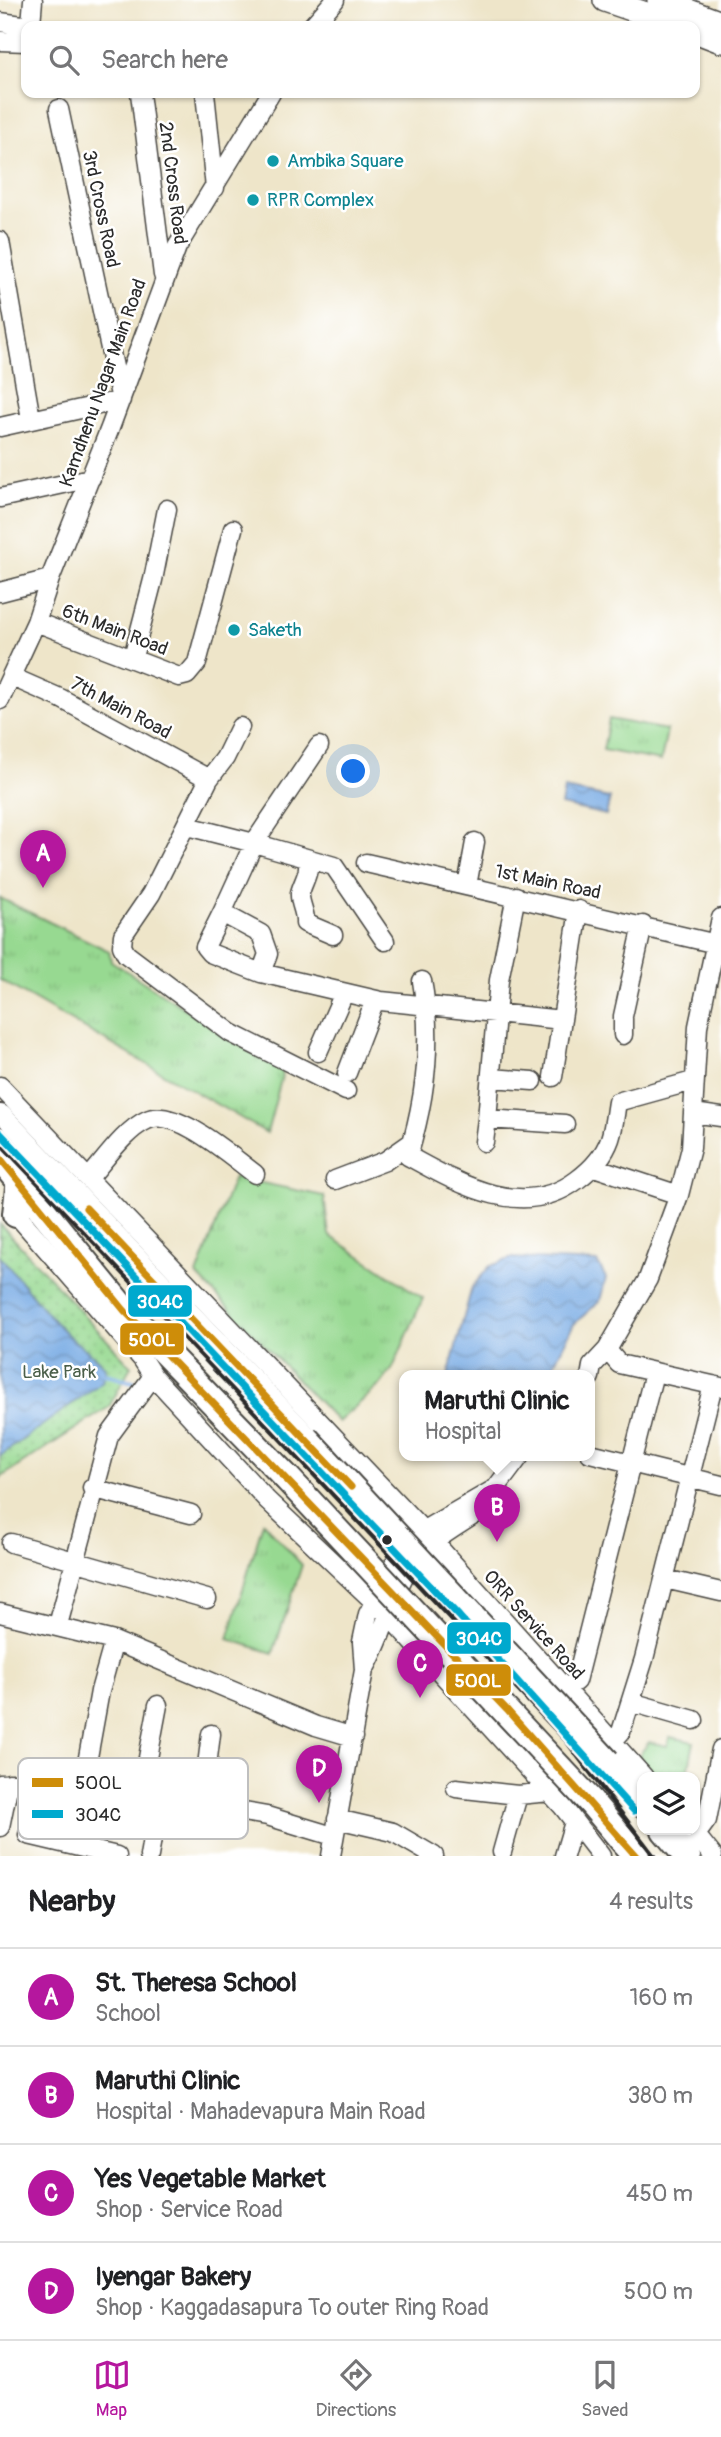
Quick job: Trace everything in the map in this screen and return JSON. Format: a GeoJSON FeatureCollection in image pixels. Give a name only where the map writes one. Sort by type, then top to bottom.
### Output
{"type":"FeatureCollection","features":[{"type":"Feature","properties":{"kind":"highway"},"geometry":{"type":"LineString","coordinates":[[0,1118],[41,1144],[305,1437],[609,1752],[637,1796]]}},
{"type":"Feature","properties":{"kind":"highway"},"geometry":{"type":"LineString","coordinates":[[0,1158],[124,1310],[286,1477],[582,1811],[636,1856]]}},
{"type":"Feature","properties":{"kind":"highway"},"geometry":{"type":"LineString","coordinates":[[16,1214],[20,1180]]}},
{"type":"Feature","properties":{"kind":"main road"},"geometry":{"type":"LineString","coordinates":[[605,0],[645,4],[721,23]]}},
{"type":"Feature","properties":{"kind":"main road"},"geometry":{"type":"LineString","coordinates":[[645,4],[673,21]]}},
{"type":"Feature","properties":{"kind":"main road"},"geometry":{"type":"LineString","coordinates":[[700,33],[721,41]]}},
{"type":"Feature","properties":{"kind":"street"},"geometry":{"type":"LineString","coordinates":[[31,21],[33,0]]}},
{"type":"Feature","properties":{"kind":"street"},"geometry":{"type":"LineString","coordinates":[[316,21],[335,0]]}},
{"type":"Feature","properties":{"kind":"street"},"geometry":{"type":"LineString","coordinates":[[0,22],[21,24]]}},
{"type":"Feature","properties":{"kind":"street"},"geometry":{"type":"LineString","coordinates":[[0,41],[21,42]]}},
{"type":"Feature","properties":{"kind":"street","name":"2nd Cross Road"},"geometry":{"type":"LineString","coordinates":[[141,98],[164,279]]}},
{"type":"Feature","properties":{"kind":"street"},"geometry":{"type":"LineString","coordinates":[[206,98],[215,188]]}},
{"type":"Feature","properties":{"kind":"street","name":"Kamdhenu Nagar Main Road"},"geometry":{"type":"LineString","coordinates":[[0,701],[10,667],[36,622],[177,247],[268,98]]}},
{"type":"Feature","properties":{"kind":"street","name":"3rd Cross Road"},"geometry":{"type":"LineString","coordinates":[[59,109],[121,400]]}},
{"type":"Feature","properties":{"kind":"street"},"geometry":{"type":"LineString","coordinates":[[0,242],[31,419]]}},
{"type":"Feature","properties":{"kind":"street"},"geometry":{"type":"LineString","coordinates":[[0,427],[121,400]]}},
{"type":"Feature","properties":{"kind":"street"},"geometry":{"type":"LineString","coordinates":[[0,498],[91,478]]}},
{"type":"Feature","properties":{"kind":"street"},"geometry":{"type":"LineString","coordinates":[[133,657],[153,580],[167,509]]}},
{"type":"Feature","properties":{"kind":"street","name":"6th Main Road"},"geometry":{"type":"LineString","coordinates":[[36,622],[133,657],[179,677],[187,675],[197,663],[233,530]]}},
{"type":"Feature","properties":{"kind":"street"},"geometry":{"type":"LineString","coordinates":[[0,592],[50,579]]}},
{"type":"Feature","properties":{"kind":"street","name":"7th Main Road"},"geometry":{"type":"LineString","coordinates":[[10,667],[209,779]]}},
{"type":"Feature","properties":{"kind":"street"},"geometry":{"type":"LineString","coordinates":[[240,727],[225,758],[209,779],[151,894],[123,935],[122,946],[126,954],[231,1033],[346,1082],[374,1000]]}},
{"type":"Feature","properties":{"kind":"street"},"geometry":{"type":"LineString","coordinates":[[319,746],[254,843],[205,947],[210,953],[261,973],[374,1000],[562,1020]]}},
{"type":"Feature","properties":{"kind":"street"},"geometry":{"type":"LineString","coordinates":[[187,826],[334,866],[386,941]]}},
{"type":"Feature","properties":{"kind":"street"},"geometry":{"type":"LineString","coordinates":[[467,886],[475,842]]}},
{"type":"Feature","properties":{"kind":"street"},"geometry":{"type":"LineString","coordinates":[[307,859],[309,865],[300,895],[305,911],[305,923],[333,935]]}},
{"type":"Feature","properties":{"kind":"street","name":"1st Main Road"},"geometry":{"type":"LineString","coordinates":[[366,863],[579,910],[718,945]]}},
{"type":"Feature","properties":{"kind":"street"},"geometry":{"type":"LineString","coordinates":[[484,1142],[499,980],[516,897]]}},
{"type":"Feature","properties":{"kind":"street"},"geometry":{"type":"LineString","coordinates":[[553,1077],[579,910]]}},
{"type":"Feature","properties":{"kind":"street"},"geometry":{"type":"LineString","coordinates":[[222,913],[261,934],[268,954],[261,973]]}},
{"type":"Feature","properties":{"kind":"street"},"geometry":{"type":"LineString","coordinates":[[589,1370],[607,1350],[653,1268],[679,1195],[691,1148],[698,1026],[714,979],[721,918]]}},
{"type":"Feature","properties":{"kind":"street"},"geometry":{"type":"LineString","coordinates":[[623,1035],[623,1016],[643,925]]}},
{"type":"Feature","properties":{"kind":"street"},"geometry":{"type":"LineString","coordinates":[[422,981],[426,1006],[422,1102],[408,1156],[459,1183],[501,1197],[531,1199],[560,1192],[594,1167],[610,1139],[617,1102],[693,1081]]}},
{"type":"Feature","properties":{"kind":"street"},"geometry":{"type":"LineString","coordinates":[[318,1052],[344,993]]}},
{"type":"Feature","properties":{"kind":"street"},"geometry":{"type":"LineString","coordinates":[[491,1078],[533,1081]]}},
{"type":"Feature","properties":{"kind":"street","name":"ORR Service Road"},"geometry":{"type":"LineString","coordinates":[[0,1086],[41,1144],[89,1178],[428,1537],[564,1690],[609,1752],[637,1772]]}},
{"type":"Feature","properties":{"kind":"street"},"geometry":{"type":"LineString","coordinates":[[693,1113],[721,1117]]}},
{"type":"Feature","properties":{"kind":"street"},"geometry":{"type":"LineString","coordinates":[[89,1178],[147,1119],[167,1116],[194,1130],[254,1174]]}},
{"type":"Feature","properties":{"kind":"street"},"geometry":{"type":"LineString","coordinates":[[487,1119],[565,1124]]}},
{"type":"Feature","properties":{"kind":"street"},"geometry":{"type":"LineString","coordinates":[[335,1180],[385,1161],[412,1142]]}},
{"type":"Feature","properties":{"kind":"street"},"geometry":{"type":"LineString","coordinates":[[594,1167],[679,1195]]}},
{"type":"Feature","properties":{"kind":"street"},"geometry":{"type":"LineString","coordinates":[[16,1214],[142,1359],[153,1376],[267,1500],[388,1615],[550,1793],[582,1811],[601,1856]]}},
{"type":"Feature","properties":{"kind":"street"},"geometry":{"type":"LineString","coordinates":[[607,1350],[619,1364],[717,1386],[631,1702],[621,1732],[609,1752]]}},
{"type":"Feature","properties":{"kind":"street"},"geometry":{"type":"LineString","coordinates":[[564,1690],[576,1681],[629,1462],[654,1373]]}},
{"type":"Feature","properties":{"kind":"street"},"geometry":{"type":"LineString","coordinates":[[58,1625],[92,1488],[108,1436],[153,1376]]}},
{"type":"Feature","properties":{"kind":"street"},"geometry":{"type":"LineString","coordinates":[[595,1454],[721,1485]]}},
{"type":"Feature","properties":{"kind":"street"},"geometry":{"type":"LineString","coordinates":[[330,1856],[365,1670],[362,1642],[368,1614],[374,1601],[397,1558],[491,1492],[516,1461]]}},
{"type":"Feature","properties":{"kind":"street"},"geometry":{"type":"LineString","coordinates":[[365,1670],[408,1569],[428,1537],[500,1497],[530,1461]]}},
{"type":"Feature","properties":{"kind":"street"},"geometry":{"type":"LineString","coordinates":[[92,1488],[191,1514]]}},
{"type":"Feature","properties":{"kind":"street"},"geometry":{"type":"LineString","coordinates":[[11,1543],[207,1599]]}},
{"type":"Feature","properties":{"kind":"street"},"geometry":{"type":"LineString","coordinates":[[665,1579],[721,1592]]}},
{"type":"Feature","properties":{"kind":"street"},"geometry":{"type":"LineString","coordinates":[[0,1613],[58,1625],[114,1641],[316,1726],[353,1737]]}},
{"type":"Feature","properties":{"kind":"street"},"geometry":{"type":"LineString","coordinates":[[94,1758],[100,1691],[114,1641]]}},
{"type":"Feature","properties":{"kind":"street"},"geometry":{"type":"LineString","coordinates":[[631,1702],[694,1720]]}},
{"type":"Feature","properties":{"kind":"street"},"geometry":{"type":"LineString","coordinates":[[153,1758],[158,1705]]}},
{"type":"Feature","properties":{"kind":"street"},"geometry":{"type":"LineString","coordinates":[[208,1758],[211,1734]]}},
{"type":"Feature","properties":{"kind":"street"},"geometry":{"type":"LineString","coordinates":[[713,1856],[692,1840],[707,1820],[721,1749]]}},
{"type":"Feature","properties":{"kind":"street"},"geometry":{"type":"LineString","coordinates":[[0,1828],[5,1784]]}},
{"type":"Feature","properties":{"kind":"street"},"geometry":{"type":"LineString","coordinates":[[456,1787],[518,1795],[550,1793]]}},
{"type":"Feature","properties":{"kind":"street"},"geometry":{"type":"LineString","coordinates":[[502,1852],[518,1795]]}},
{"type":"Feature","properties":{"kind":"street"},"geometry":{"type":"LineString","coordinates":[[564,1856],[582,1811]]}},
{"type":"Feature","properties":{"kind":"street"},"geometry":{"type":"LineString","coordinates":[[248,1813],[335,1828],[393,1832],[434,1856]]}},
{"type":"Feature","properties":{"kind":"street"},"geometry":{"type":"LineString","coordinates":[[45,1839],[117,1856]]}},
{"type":"Feature","properties":{"kind":"street"},"geometry":{"type":"LineString","coordinates":[[89,1839],[89,1849]]}},
{"type":"Feature","properties":{"kind":"green space"},"geometry":{"type":"Polygon","coordinates":[[[609,719],[667,730],[661,761],[603,750],[609,719]]]}},
{"type":"Feature","properties":{"kind":"green space"},"geometry":{"type":"Polygon","coordinates":[[[0,898],[109,951],[111,961],[283,1072],[267,1133],[0,980],[0,898]]]}},
{"type":"Feature","properties":{"kind":"green space"},"geometry":{"type":"Polygon","coordinates":[[[234,1177],[324,1196],[329,1235],[423,1298],[393,1368],[381,1384],[338,1422],[197,1275],[234,1177]]]}},
{"type":"Feature","properties":{"kind":"green space","name":"Lake Park"},"geometry":{"type":"Polygon","coordinates":[[[0,1224],[131,1366],[109,1407],[0,1478],[0,1224]]]}},
{"type":"Feature","properties":{"kind":"green space"},"geometry":{"type":"Polygon","coordinates":[[[263,1522],[302,1565],[273,1653],[228,1639],[263,1522]]]}},
{"type":"Feature","properties":{"kind":"green space"},"geometry":{"type":"Polygon","coordinates":[[[670,1737],[694,1742],[688,1772],[649,1772],[637,1758],[649,1742],[667,1746],[670,1737]]]}},
{"type":"Feature","properties":{"kind":"water"},"geometry":{"type":"Polygon","coordinates":[[[564,789],[610,798],[606,815],[561,805],[564,789]]]}},
{"type":"Feature","properties":{"kind":"water"},"geometry":{"type":"Polygon","coordinates":[[[0,1256],[51,1318],[74,1341],[100,1361],[106,1370],[102,1382],[0,1456],[0,1256]]]}},
{"type":"Feature","properties":{"kind":"water"},"geometry":{"type":"Polygon","coordinates":[[[512,1258],[597,1262],[606,1278],[600,1301],[574,1324],[551,1370],[450,1370],[472,1287],[490,1266],[512,1258]]]}},
{"type":"Feature","properties":{"kind":"waterway"},"geometry":{"type":"LineString","coordinates":[[101,1373],[134,1382]]}},
{"type":"Feature","properties":{"kind":"railway"},"geometry":{"type":"LineString","coordinates":[[0,1128],[19,1148]]}},
{"type":"Feature","properties":{"kind":"railway"},"geometry":{"type":"LineString","coordinates":[[0,1143],[566,1741],[654,1856]]}},
{"type":"Feature","properties":{"kind":"railway"},"geometry":{"type":"LineString","coordinates":[[427,1580],[555,1715]]}},
{"type":"Feature","properties":{"kind":"transit line","name":"304C"},"geometry":{"type":"LineString","coordinates":[[0,1133],[459,1616],[634,1811]]}},
{"type":"Feature","properties":{"kind":"transit line","name":"500L"},"geometry":{"type":"LineString","coordinates":[[0,1158],[124,1310],[507,1710],[636,1856]]}},
{"type":"Feature","properties":{"kind":"transit line","name":"500L"},"geometry":{"type":"LineString","coordinates":[[86,1208],[351,1487]]}},
{"type":"Feature","properties":{"kind":"place","name":"Ambika Square"},"geometry":{"type":"Point","coordinates":[273,161]}},
{"type":"Feature","properties":{"kind":"place","name":"RPR Complex"},"geometry":{"type":"Point","coordinates":[253,200]}},
{"type":"Feature","properties":{"kind":"place","name":"Saketh"},"geometry":{"type":"Point","coordinates":[234,630]}},
{"type":"Feature","properties":{"kind":"place","name":"St. Theresa School"},"geometry":{"type":"Point","coordinates":[43,888]}},
{"type":"Feature","properties":{"kind":"place","name":"Maruthi Clinic"},"geometry":{"type":"Point","coordinates":[497,1542]}},
{"type":"Feature","properties":{"kind":"place","name":"Yes Vegetable Market"},"geometry":{"type":"Point","coordinates":[420,1698]}},
{"type":"Feature","properties":{"kind":"place","name":"Iyengar Bakery"},"geometry":{"type":"Point","coordinates":[319,1803]}}]}
